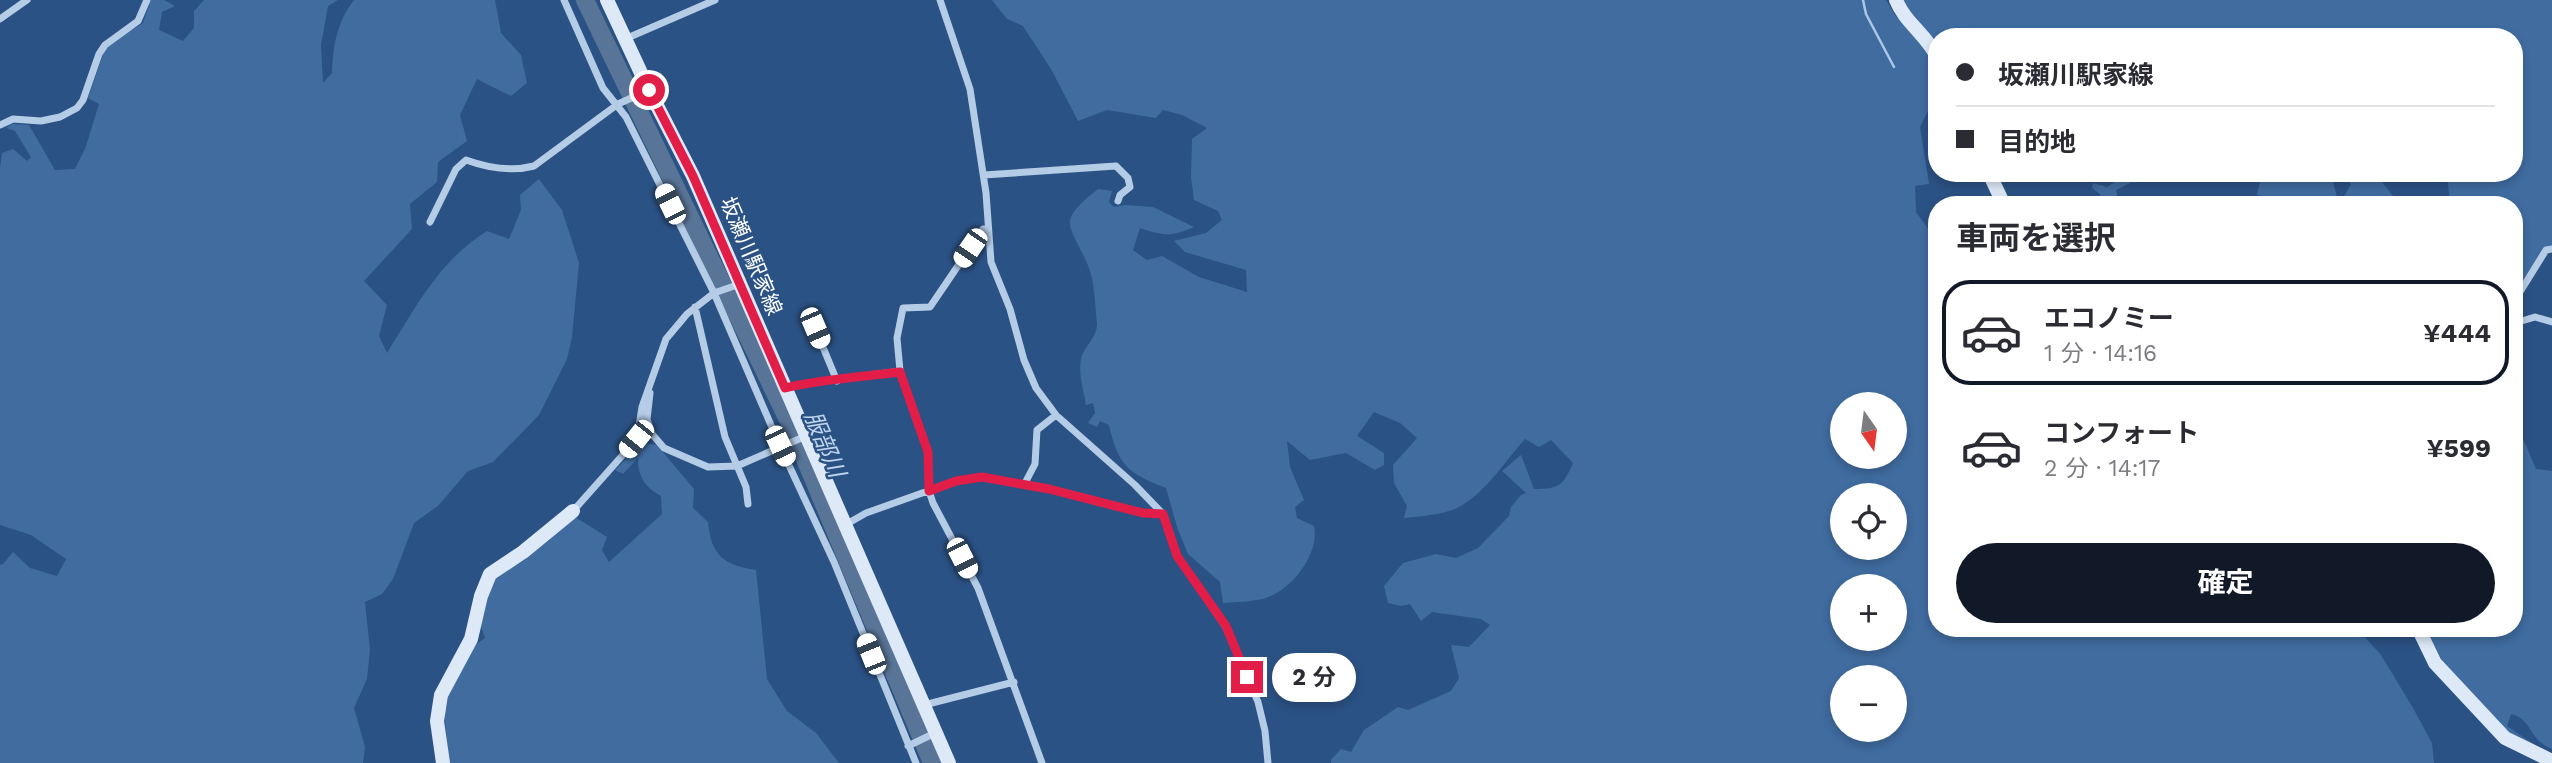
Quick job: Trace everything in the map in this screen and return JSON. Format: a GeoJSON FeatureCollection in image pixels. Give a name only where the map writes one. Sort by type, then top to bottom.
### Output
{"type":"FeatureCollection","features":[{"type":"Feature","properties":{"kind":"main road","name":"坂瀬川駅家線"},"geometry":{"type":"LineString","coordinates":[[607,0],[646,92],[693,176],[737,285],[785,388],[804,437],[923,705],[932,735],[949,763]]}},
{"type":"Feature","properties":{"kind":"main road"},"geometry":{"type":"LineString","coordinates":[[1896,0],[1901,14],[1928,40]]}},
{"type":"Feature","properties":{"kind":"main road"},"geometry":{"type":"LineString","coordinates":[[443,763],[437,721],[441,695],[471,639],[481,596],[490,574],[523,552],[573,511]]}},
{"type":"Feature","properties":{"kind":"main road"},"geometry":{"type":"LineString","coordinates":[[2422,637],[2435,663],[2505,738],[2552,761]]}},
{"type":"Feature","properties":{"kind":"street"},"geometry":{"type":"LineString","coordinates":[[0,19],[27,0]]}},
{"type":"Feature","properties":{"kind":"street"},"geometry":{"type":"LineString","coordinates":[[0,125],[13,119],[41,121],[60,117],[77,108],[83,100],[99,54],[106,45],[138,21],[147,0]]}},
{"type":"Feature","properties":{"kind":"street"},"geometry":{"type":"LineString","coordinates":[[564,0],[603,88],[622,103],[716,293],[834,562],[916,763]]}},
{"type":"Feature","properties":{"kind":"street"},"geometry":{"type":"LineString","coordinates":[[625,39],[715,0]]}},
{"type":"Feature","properties":{"kind":"street"},"geometry":{"type":"LineString","coordinates":[[940,0],[970,89],[984,175],[992,262],[1036,388],[1056,415],[1135,485],[1163,514],[1177,556],[1226,626],[1258,702],[1265,731],[1268,763]]}},
{"type":"Feature","properties":{"kind":"street"},"geometry":{"type":"LineString","coordinates":[[429,222],[456,169],[466,160],[517,170],[534,166],[622,103],[646,92]]}},
{"type":"Feature","properties":{"kind":"street"},"geometry":{"type":"LineString","coordinates":[[984,175],[1116,166],[1128,178],[1130,187],[1119,195],[1118,201]]}},
{"type":"Feature","properties":{"kind":"street"},"geometry":{"type":"LineString","coordinates":[[988,229],[984,229],[930,307],[903,308],[897,338],[900,372],[928,452],[929,491],[978,588],[1042,763]]}},
{"type":"Feature","properties":{"kind":"street"},"geometry":{"type":"LineString","coordinates":[[2523,287],[2546,250],[2552,249]]}},
{"type":"Feature","properties":{"kind":"street"},"geometry":{"type":"LineString","coordinates":[[573,511],[636,439],[642,407],[666,339],[695,307],[716,293],[737,285]]}},
{"type":"Feature","properties":{"kind":"street"},"geometry":{"type":"LineString","coordinates":[[695,307],[725,437],[746,487],[748,504]]}},
{"type":"Feature","properties":{"kind":"street"},"geometry":{"type":"LineString","coordinates":[[2523,321],[2535,317],[2552,322]]}},
{"type":"Feature","properties":{"kind":"street"},"geometry":{"type":"LineString","coordinates":[[815,328],[837,381]]}},
{"type":"Feature","properties":{"kind":"street"},"geometry":{"type":"LineString","coordinates":[[785,388],[900,372]]}},
{"type":"Feature","properties":{"kind":"street"},"geometry":{"type":"LineString","coordinates":[[650,385],[647,419],[652,434],[664,448],[708,467],[737,466],[804,437]]}},
{"type":"Feature","properties":{"kind":"street"},"geometry":{"type":"LineString","coordinates":[[1024,485],[1035,464],[1037,430],[1056,415]]}},
{"type":"Feature","properties":{"kind":"street"},"geometry":{"type":"LineString","coordinates":[[845,525],[866,513],[956,481],[982,477],[1143,513],[1163,514]]}},
{"type":"Feature","properties":{"kind":"street"},"geometry":{"type":"LineString","coordinates":[[923,705],[1014,682]]}},
{"type":"Feature","properties":{"kind":"street"},"geometry":{"type":"LineString","coordinates":[[908,746],[932,735]]}},
{"type":"Feature","properties":{"kind":"shaded area"},"geometry":{"type":"Polygon","coordinates":[[[151,0],[164,0],[175,6],[162,12],[159,30],[183,41],[194,28],[194,11],[204,0],[338,0],[328,6],[321,45],[323,83],[332,73],[337,34],[354,0],[495,0],[501,33],[521,55],[527,83],[511,96],[477,79],[460,115],[467,141],[438,162],[437,182],[410,204],[412,229],[364,281],[387,305],[379,336],[387,353],[442,270],[470,243],[487,231],[509,239],[521,210],[520,195],[539,179],[562,210],[579,263],[572,337],[567,359],[539,415],[493,462],[468,471],[438,506],[414,523],[393,579],[382,594],[365,602],[370,650],[367,679],[354,708],[365,747],[363,763],[0,763],[0,565],[13,552],[30,568],[57,576],[66,559],[31,535],[0,525],[0,168],[2,153],[13,149],[27,161],[31,157],[15,131],[6,128],[12,124],[29,125],[55,170],[75,169],[85,149],[99,104],[88,98],[106,46],[143,23],[151,0]]]}},
{"type":"Feature","properties":{"kind":"shaded area"},"geometry":{"type":"Polygon","coordinates":[[[992,0],[1886,0],[1895,15],[1923,43],[1928,53],[1928,111],[1920,127],[1929,184],[1915,186],[1916,212],[1928,229],[1928,637],[2365,637],[2381,655],[2413,708],[2432,743],[2434,763],[1331,763],[1341,749],[1351,752],[1364,730],[1398,707],[1408,710],[1451,691],[1459,678],[1451,645],[1469,647],[1490,625],[1481,619],[1432,612],[1421,621],[1410,604],[1401,606],[1388,603],[1384,586],[1403,563],[1436,554],[1456,558],[1478,548],[1509,516],[1511,507],[1521,495],[1526,493],[1502,471],[1521,455],[1534,489],[1559,485],[1573,463],[1551,440],[1539,447],[1525,439],[1489,482],[1458,508],[1427,516],[1404,518],[1407,506],[1394,483],[1393,465],[1417,438],[1400,423],[1374,412],[1357,436],[1384,453],[1384,465],[1375,470],[1346,453],[1310,460],[1287,441],[1290,467],[1304,500],[1295,507],[1297,518],[1314,526],[1313,548],[1294,579],[1276,593],[1256,600],[1223,603],[1220,582],[1188,554],[1166,488],[1142,478],[1127,466],[1116,450],[1109,425],[1100,421],[1097,427],[1088,423],[1095,413],[1093,403],[1086,405],[1080,365],[1097,324],[1089,268],[1070,226],[1075,210],[1098,189],[1112,191],[1109,202],[1114,207],[1153,207],[1194,227],[1167,234],[1140,228],[1133,250],[1147,260],[1162,256],[1199,277],[1247,292],[1246,270],[1185,252],[1174,241],[1206,233],[1222,220],[1218,211],[1194,200],[1191,177],[1192,139],[1207,128],[1182,115],[1163,110],[1156,118],[1107,110],[1078,121],[1051,69],[1023,26],[1007,19],[992,0]]]}},
{"type":"Feature","properties":{"kind":"shaded area"},"geometry":{"type":"Polygon","coordinates":[[[1900,0],[2552,0],[2552,247],[2543,248],[2523,280],[2523,196],[2449,196],[2448,182],[2523,182],[2523,28],[1928,28],[1928,38],[1900,0]]]}},
{"type":"Feature","properties":{"kind":"shaded area"},"geometry":{"type":"Polygon","coordinates":[[[2115,182],[2131,182],[2116,190],[2117,196],[2099,196],[2101,195],[2092,188],[2093,183],[2107,187],[2115,182]]]}},
{"type":"Feature","properties":{"kind":"shaded area"},"geometry":{"type":"Polygon","coordinates":[[[2260,182],[2333,182],[2337,196],[2259,196],[2257,195],[2260,182]]]}},
{"type":"Feature","properties":{"kind":"shaded area"},"geometry":{"type":"Polygon","coordinates":[[[2350,182],[2382,182],[2393,196],[2344,196],[2350,182]]]}},
{"type":"Feature","properties":{"kind":"shaded area"},"geometry":{"type":"Polygon","coordinates":[[[2523,439],[2536,469],[2552,471],[2552,749],[2539,740],[2523,720],[2511,714],[2507,726],[2545,752],[2509,738],[2443,662],[2430,637],[2523,637],[2523,439]]]}},
{"type":"Feature","properties":{"kind":"shaded area"},"geometry":{"type":"Polygon","coordinates":[[[642,443],[657,445],[694,489],[693,508],[708,522],[712,543],[721,556],[735,565],[756,570],[767,679],[787,711],[816,733],[839,763],[449,763],[444,709],[450,685],[469,649],[485,638],[481,626],[492,580],[575,517],[607,537],[602,550],[609,562],[662,514],[661,496],[644,481],[639,471],[638,458],[623,474],[615,470],[642,443]]]}},
{"type":"Feature","properties":{"kind":"waterway","name":"服部川"},"geometry":{"type":"LineString","coordinates":[[585,0],[792,428],[932,763]]}},
{"type":"Feature","properties":{"kind":"waterway"},"geometry":{"type":"LineString","coordinates":[[1863,0],[1866,14],[1894,67]]}},
{"type":"Feature","properties":{"kind":"route"},"geometry":{"type":"LineString","coordinates":[[649,90],[693,176],[785,388],[900,372],[928,452],[929,491],[956,481],[982,477],[1049,489],[1143,513],[1163,514],[1177,556],[1226,626],[1247,677]]}}]}
